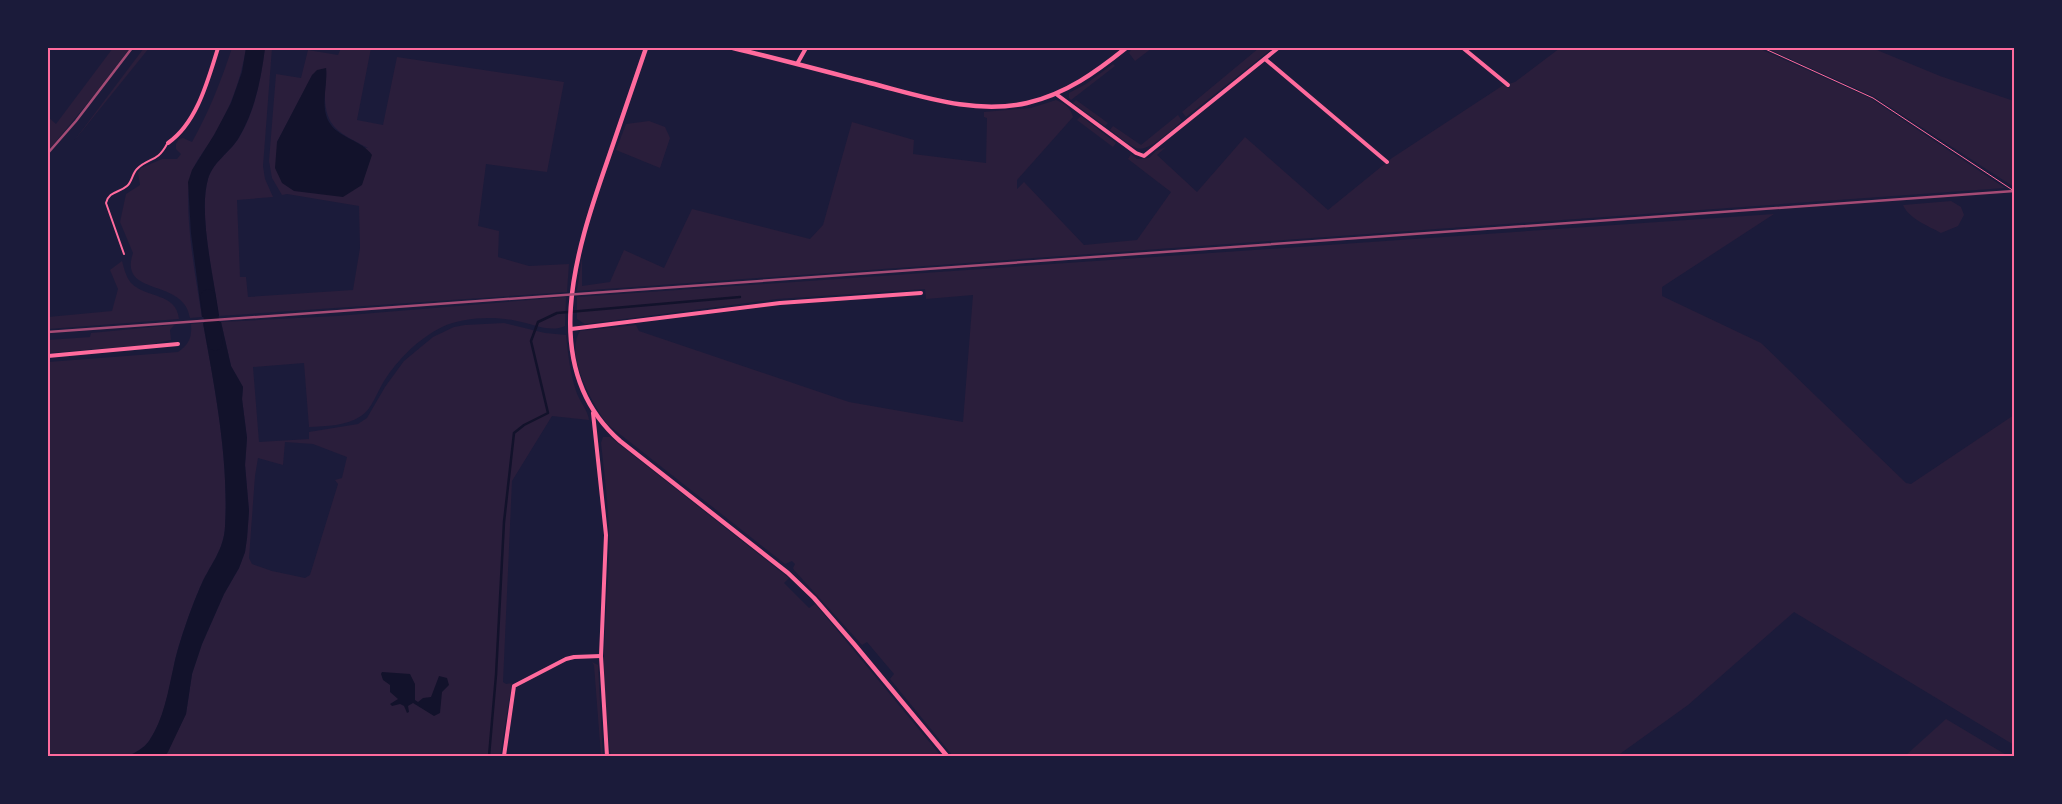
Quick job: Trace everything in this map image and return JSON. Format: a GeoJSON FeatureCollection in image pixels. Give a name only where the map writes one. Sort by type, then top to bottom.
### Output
{"type":"FeatureCollection","features":[{"type":"Feature","properties":{"kind":"street"},"geometry":{"type":"LineString","coordinates":[[168,143],[175,138],[191,118],[218,48]]}},
{"type":"Feature","properties":{"kind":"street"},"geometry":{"type":"LineString","coordinates":[[646,48],[582,238],[573,289],[571,329],[577,376],[584,397],[593,413],[620,441],[773,561],[807,591],[854,644],[947,756]]}},
{"type":"Feature","properties":{"kind":"street"},"geometry":{"type":"LineString","coordinates":[[733,48],[955,104],[1006,106],[1038,100],[1056,94],[1088,77],[1126,48]]}},
{"type":"Feature","properties":{"kind":"street"},"geometry":{"type":"LineString","coordinates":[[797,64],[806,48]]}},
{"type":"Feature","properties":{"kind":"street"},"geometry":{"type":"LineString","coordinates":[[1056,94],[1136,154],[1144,156],[1278,48]]}},
{"type":"Feature","properties":{"kind":"street"},"geometry":{"type":"LineString","coordinates":[[1464,48],[1508,84]]}},
{"type":"Feature","properties":{"kind":"street"},"geometry":{"type":"LineString","coordinates":[[1265,59],[1386,162]]}},
{"type":"Feature","properties":{"kind":"street"},"geometry":{"type":"LineString","coordinates":[[571,329],[780,303],[921,293]]}},
{"type":"Feature","properties":{"kind":"street"},"geometry":{"type":"LineString","coordinates":[[48,356],[178,344]]}},
{"type":"Feature","properties":{"kind":"street"},"geometry":{"type":"LineString","coordinates":[[593,413],[606,535],[601,656],[607,756]]}},
{"type":"Feature","properties":{"kind":"street"},"geometry":{"type":"LineString","coordinates":[[504,756],[514,686],[566,659],[601,656]]}},
{"type":"Feature","properties":{"kind":"lane"},"geometry":{"type":"LineString","coordinates":[[124,254],[106,203],[107,199],[110,195],[130,184],[136,170],[162,154],[168,143]]}},
{"type":"Feature","properties":{"kind":"path"},"geometry":{"type":"LineString","coordinates":[[1763,48],[1873,98],[2014,191]]}},
{"type":"Feature","properties":{"kind":"shaded area"},"geometry":{"type":"Polygon","coordinates":[[[113,48],[130,48],[48,151],[48,117],[56,124],[113,48]]]}},
{"type":"Feature","properties":{"kind":"shaded area"},"geometry":{"type":"Polygon","coordinates":[[[144,48],[149,48],[74,141],[144,48]]]}},
{"type":"Feature","properties":{"kind":"shaded area"},"geometry":{"type":"Polygon","coordinates":[[[232,48],[246,48],[238,83],[230,105],[211,141],[197,161],[189,182],[188,200],[191,242],[202,317],[190,318],[185,305],[176,297],[143,283],[135,276],[131,267],[133,253],[120,222],[126,194],[140,185],[138,173],[141,168],[162,159],[177,159],[181,154],[176,149],[179,139],[183,138],[192,142],[214,96],[232,48]]]}},
{"type":"Feature","properties":{"kind":"shaded area"},"geometry":{"type":"Polygon","coordinates":[[[246,48],[265,48],[256,95],[249,117],[238,139],[217,163],[208,179],[205,193],[206,228],[219,316],[202,317],[191,233],[188,182],[192,170],[231,103],[242,72],[246,48]]]}},
{"type":"Feature","properties":{"kind":"shaded area"},"geometry":{"type":"Polygon","coordinates":[[[265,48],[272,48],[263,166],[265,179],[273,197],[237,200],[240,277],[246,277],[248,297],[353,290],[360,248],[359,206],[287,194],[282,195],[272,178],[269,161],[276,74],[301,78],[308,50],[338,55],[341,48],[371,48],[357,120],[383,125],[397,57],[564,82],[547,172],[486,164],[478,226],[499,231],[498,257],[529,266],[569,264],[567,292],[219,316],[206,228],[205,193],[210,173],[238,139],[249,118],[259,83],[265,48]],[[326,68],[312,76],[277,142],[368,148],[344,135],[329,119],[325,101],[326,68]]]}},
{"type":"Feature","properties":{"kind":"shaded area"},"geometry":{"type":"Polygon","coordinates":[[[1132,48],[1152,48],[1135,61],[1129,53],[1132,48]]]}},
{"type":"Feature","properties":{"kind":"shaded area"},"geometry":{"type":"Polygon","coordinates":[[[1259,48],[1273,48],[1186,117],[1182,112],[1259,48]]]}},
{"type":"Feature","properties":{"kind":"shaded area"},"geometry":{"type":"Polygon","coordinates":[[[1560,48],[1758,48],[1870,98],[2005,188],[577,291],[582,257],[582,286],[610,282],[624,250],[664,268],[692,209],[810,239],[823,225],[852,122],[914,140],[913,154],[986,163],[987,118],[984,117],[984,112],[1031,108],[1056,100],[1062,103],[1069,108],[1073,117],[1017,180],[1017,189],[1024,182],[1084,245],[1137,240],[1171,192],[1128,159],[1131,154],[1137,159],[1149,158],[1156,151],[1166,147],[1157,155],[1197,192],[1245,137],[1328,210],[1392,158],[1502,86],[1515,82],[1560,48]]]}},
{"type":"Feature","properties":{"kind":"shaded area"},"geometry":{"type":"Polygon","coordinates":[[[1766,48],[1872,48],[1940,76],[2014,101],[2014,187],[1873,96],[1766,48]]]}},
{"type":"Feature","properties":{"kind":"shaded area"},"geometry":{"type":"Polygon","coordinates":[[[1113,64],[1115,66],[1071,100],[1069,98],[1069,93],[1086,84],[1113,64]]]}},
{"type":"Feature","properties":{"kind":"shaded area"},"geometry":{"type":"Polygon","coordinates":[[[326,68],[325,109],[329,122],[338,132],[368,150],[372,155],[362,185],[343,197],[294,191],[282,183],[275,168],[277,142],[312,75],[317,70],[326,68]]]}},
{"type":"Feature","properties":{"kind":"shaded area"},"geometry":{"type":"Polygon","coordinates":[[[1076,100],[1108,123],[1105,126],[1073,103],[1076,100]]]}},
{"type":"Feature","properties":{"kind":"shaded area"},"geometry":{"type":"Polygon","coordinates":[[[1178,115],[1182,121],[1154,144],[1141,149],[1129,144],[1110,130],[1113,126],[1141,145],[1178,115]]]}},
{"type":"Feature","properties":{"kind":"shaded area"},"geometry":{"type":"Polygon","coordinates":[[[1081,116],[1116,143],[1113,147],[1077,120],[1081,116]]]}},
{"type":"Feature","properties":{"kind":"shaded area"},"geometry":{"type":"Polygon","coordinates":[[[649,121],[665,127],[670,138],[660,168],[616,150],[626,124],[649,121]]]}},
{"type":"Feature","properties":{"kind":"shaded area"},"geometry":{"type":"Polygon","coordinates":[[[1951,201],[1961,207],[1964,215],[1958,226],[1941,233],[1914,218],[1903,205],[1951,201]]]}},
{"type":"Feature","properties":{"kind":"shaded area"},"geometry":{"type":"Polygon","coordinates":[[[1774,214],[1662,287],[1662,296],[1761,343],[1906,483],[1911,484],[2014,415],[2014,745],[1794,612],[1688,705],[1617,756],[953,756],[890,679],[894,674],[867,642],[862,645],[794,570],[795,564],[792,561],[785,564],[607,424],[582,379],[576,353],[576,341],[580,331],[636,325],[639,331],[849,402],[963,422],[973,295],[926,299],[925,289],[777,299],[585,324],[577,319],[577,297],[1774,214]]]}},
{"type":"Feature","properties":{"kind":"shaded area"},"geometry":{"type":"Polygon","coordinates":[[[122,261],[126,275],[131,283],[145,292],[167,300],[177,310],[179,319],[48,329],[48,317],[112,311],[118,289],[110,270],[122,261]]]}},
{"type":"Feature","properties":{"kind":"shaded area"},"geometry":{"type":"Polygon","coordinates":[[[566,297],[565,326],[559,328],[541,327],[508,319],[479,318],[459,321],[433,332],[409,350],[396,365],[365,413],[343,424],[309,427],[304,363],[253,367],[259,442],[309,439],[309,432],[358,424],[367,418],[385,387],[404,361],[433,337],[454,327],[504,323],[545,333],[566,335],[574,384],[589,420],[552,416],[512,481],[503,682],[506,684],[512,683],[500,756],[165,756],[186,714],[192,674],[202,644],[224,594],[239,568],[245,552],[247,538],[249,511],[245,465],[247,438],[242,399],[243,387],[231,366],[221,322],[337,316],[566,297]],[[285,442],[283,465],[258,458],[249,558],[252,564],[272,571],[305,578],[310,575],[338,484],[335,480],[342,478],[347,457],[313,444],[285,442]]]}},
{"type":"Feature","properties":{"kind":"shaded area"},"geometry":{"type":"Polygon","coordinates":[[[221,322],[231,366],[243,387],[242,399],[247,438],[245,465],[249,511],[245,552],[202,644],[192,674],[186,714],[168,752],[165,756],[128,756],[147,744],[158,724],[186,624],[202,583],[220,549],[224,535],[226,502],[223,450],[203,323],[221,322]]]}},
{"type":"Feature","properties":{"kind":"shaded area"},"geometry":{"type":"Polygon","coordinates":[[[203,323],[223,450],[226,502],[225,527],[220,549],[202,583],[186,624],[159,724],[147,744],[128,756],[48,756],[48,362],[178,352],[189,340],[191,324],[203,323]]]}},
{"type":"Feature","properties":{"kind":"shaded area"},"geometry":{"type":"Polygon","coordinates":[[[174,325],[170,330],[171,340],[147,345],[48,353],[48,340],[90,337],[91,333],[174,325]]]}},
{"type":"Feature","properties":{"kind":"shaded area"},"geometry":{"type":"Polygon","coordinates":[[[603,437],[610,437],[789,578],[784,583],[809,608],[815,604],[941,756],[611,756],[607,731],[604,680],[609,540],[601,443],[603,437]]]}},
{"type":"Feature","properties":{"kind":"shaded area"},"geometry":{"type":"Polygon","coordinates":[[[592,662],[598,665],[603,756],[601,756],[594,665],[592,662]]]}},
{"type":"Feature","properties":{"kind":"shaded area"},"geometry":{"type":"Polygon","coordinates":[[[382,672],[410,674],[415,684],[415,700],[418,702],[423,698],[431,697],[439,676],[447,678],[449,685],[442,692],[440,713],[434,716],[413,703],[408,706],[409,712],[407,713],[404,706],[400,704],[392,706],[390,704],[398,699],[390,692],[390,685],[383,680],[382,672]]]}},
{"type":"Feature","properties":{"kind":"shaded area"},"geometry":{"type":"Polygon","coordinates":[[[1946,719],[2008,756],[1905,756],[1946,719]]]}},
{"type":"Feature","properties":{"kind":"waterway"},"geometry":{"type":"LineString","coordinates":[[208,297],[215,343]]}},
{"type":"Feature","properties":{"kind":"waterway"},"geometry":{"type":"LineString","coordinates":[[489,756],[496,675],[504,522],[514,433],[524,425],[548,413],[531,341],[538,322],[557,313],[740,297]]}},
{"type":"Feature","properties":{"kind":"railway"},"geometry":{"type":"LineString","coordinates":[[48,153],[76,121],[132,48]]}},
{"type":"Feature","properties":{"kind":"railway"},"geometry":{"type":"LineString","coordinates":[[48,332],[2014,191]]}}]}
